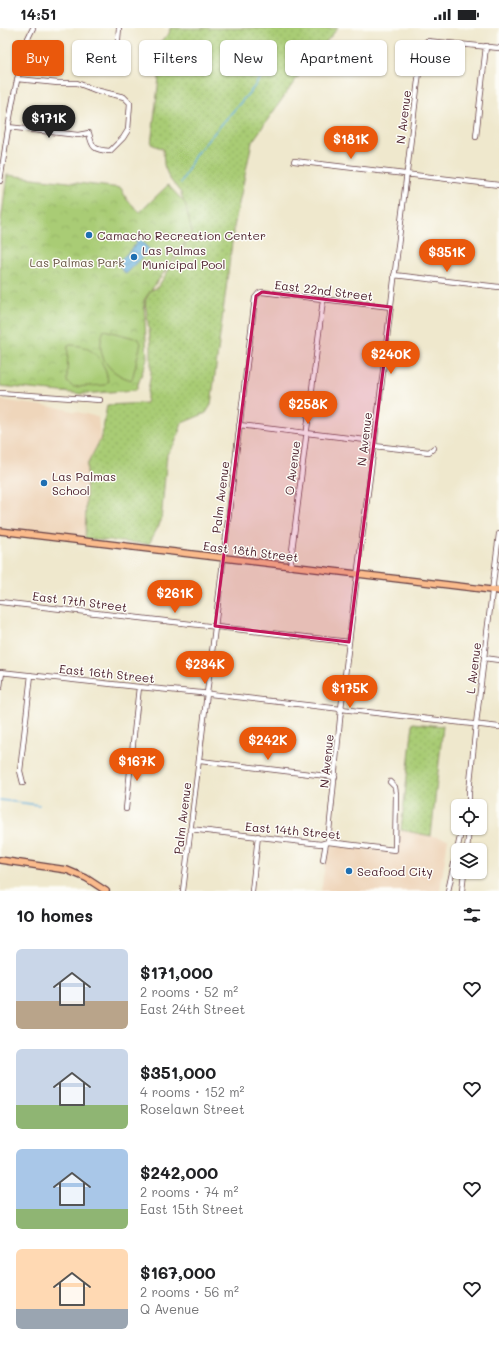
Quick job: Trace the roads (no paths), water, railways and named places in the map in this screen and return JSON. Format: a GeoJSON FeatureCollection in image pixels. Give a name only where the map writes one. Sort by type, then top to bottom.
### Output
{"type":"FeatureCollection","features":[{"type":"Feature","properties":{"kind":"main road","name":"East 18th Street"},"geometry":{"type":"LineString","coordinates":[[0,531],[499,591]]}},
{"type":"Feature","properties":{"kind":"main road"},"geometry":{"type":"LineString","coordinates":[[0,860],[67,870],[86,878],[106,891]]}},
{"type":"Feature","properties":{"kind":"street"},"geometry":{"type":"LineString","coordinates":[[0,181],[17,79],[28,37],[33,28]]}},
{"type":"Feature","properties":{"kind":"street"},"geometry":{"type":"LineString","coordinates":[[117,40],[119,28]]}},
{"type":"Feature","properties":{"kind":"street","name":"N Avenue"},"geometry":{"type":"LineString","coordinates":[[323,860],[327,843],[357,574],[422,47],[424,42],[427,40],[486,46]]}},
{"type":"Feature","properties":{"kind":"street"},"geometry":{"type":"LineString","coordinates":[[476,137],[486,46],[499,48]]}},
{"type":"Feature","properties":{"kind":"street"},"geometry":{"type":"LineString","coordinates":[[8,127],[78,134],[89,133],[91,145],[101,150],[110,151],[128,130],[130,103],[124,97],[109,94],[77,83],[58,83],[17,79]]}},
{"type":"Feature","properties":{"kind":"street"},"geometry":{"type":"LineString","coordinates":[[294,161],[499,185]]}},
{"type":"Feature","properties":{"kind":"street"},"geometry":{"type":"LineString","coordinates":[[394,275],[499,287]]}},
{"type":"Feature","properties":{"kind":"street","name":"East 22nd Street"},"geometry":{"type":"LineString","coordinates":[[256,296],[262,292],[390,307]]}},
{"type":"Feature","properties":{"kind":"street","name":"Palm Avenue"},"geometry":{"type":"LineString","coordinates":[[183,891],[256,296]]}},
{"type":"Feature","properties":{"kind":"street","name":"O Avenue"},"geometry":{"type":"LineString","coordinates":[[290,567],[323,300]]}},
{"type":"Feature","properties":{"kind":"street"},"geometry":{"type":"LineString","coordinates":[[0,393],[100,400]]}},
{"type":"Feature","properties":{"kind":"street"},"geometry":{"type":"LineString","coordinates":[[239,425],[306,433],[429,452],[434,448]]}},
{"type":"Feature","properties":{"kind":"street","name":"L Avenue"},"geometry":{"type":"LineString","coordinates":[[468,799],[499,534]]}},
{"type":"Feature","properties":{"kind":"street","name":"East 17th Street"},"geometry":{"type":"LineString","coordinates":[[0,602],[349,642]]}},
{"type":"Feature","properties":{"kind":"street"},"geometry":{"type":"LineString","coordinates":[[484,658],[499,660]]}},
{"type":"Feature","properties":{"kind":"street"},"geometry":{"type":"LineString","coordinates":[[0,687],[1,672]]}},
{"type":"Feature","properties":{"kind":"street","name":"East 16th Street"},"geometry":{"type":"LineString","coordinates":[[1,672],[207,693],[499,727]]}},
{"type":"Feature","properties":{"kind":"street"},"geometry":{"type":"LineString","coordinates":[[23,783],[20,771],[31,675]]}},
{"type":"Feature","properties":{"kind":"street"},"geometry":{"type":"LineString","coordinates":[[126,810],[139,687]]}},
{"type":"Feature","properties":{"kind":"street"},"geometry":{"type":"LineString","coordinates":[[200,761],[335,777]]}},
{"type":"Feature","properties":{"kind":"street","name":"East 14th Street"},"geometry":{"type":"LineString","coordinates":[[190,829],[321,844],[327,843],[395,850],[396,794],[395,787],[390,782]]}},
{"type":"Feature","properties":{"kind":"street"},"geometry":{"type":"LineString","coordinates":[[448,891],[460,835]]}},
{"type":"Feature","properties":{"kind":"street"},"geometry":{"type":"LineString","coordinates":[[252,891],[258,836]]}},
{"type":"Feature","properties":{"kind":"street"},"geometry":{"type":"LineString","coordinates":[[462,891],[463,879]]}},
{"type":"Feature","properties":{"kind":"water","name":"Las Palmas Municipal Pool"},"geometry":{"type":"Polygon","coordinates":[[[138,238],[150,250],[126,274],[117,264],[137,243],[135,241],[138,238]]]}},
{"type":"Feature","properties":{"kind":"waterway"},"geometry":{"type":"LineString","coordinates":[[181,183],[195,155],[254,87],[261,76]]}},
{"type":"Feature","properties":{"kind":"waterway"},"geometry":{"type":"LineString","coordinates":[[0,800],[39,805]]}},
{"type":"Feature","properties":{"kind":"place","name":"Camacho Recreation Center"},"geometry":{"type":"Point","coordinates":[89,235]}},
{"type":"Feature","properties":{"kind":"place","name":"Las Palmas Municipal Pool"},"geometry":{"type":"Point","coordinates":[134,257]}},
{"type":"Feature","properties":{"kind":"place","name":"Las Palmas School"},"geometry":{"type":"Point","coordinates":[44,483]}},
{"type":"Feature","properties":{"kind":"place","name":"Seafood City"},"geometry":{"type":"Point","coordinates":[349,871]}},
{"type":"Feature","properties":{"kind":"park label","name":"Las Palmas Park"},"geometry":{"type":"Point","coordinates":[77,262]}}]}
